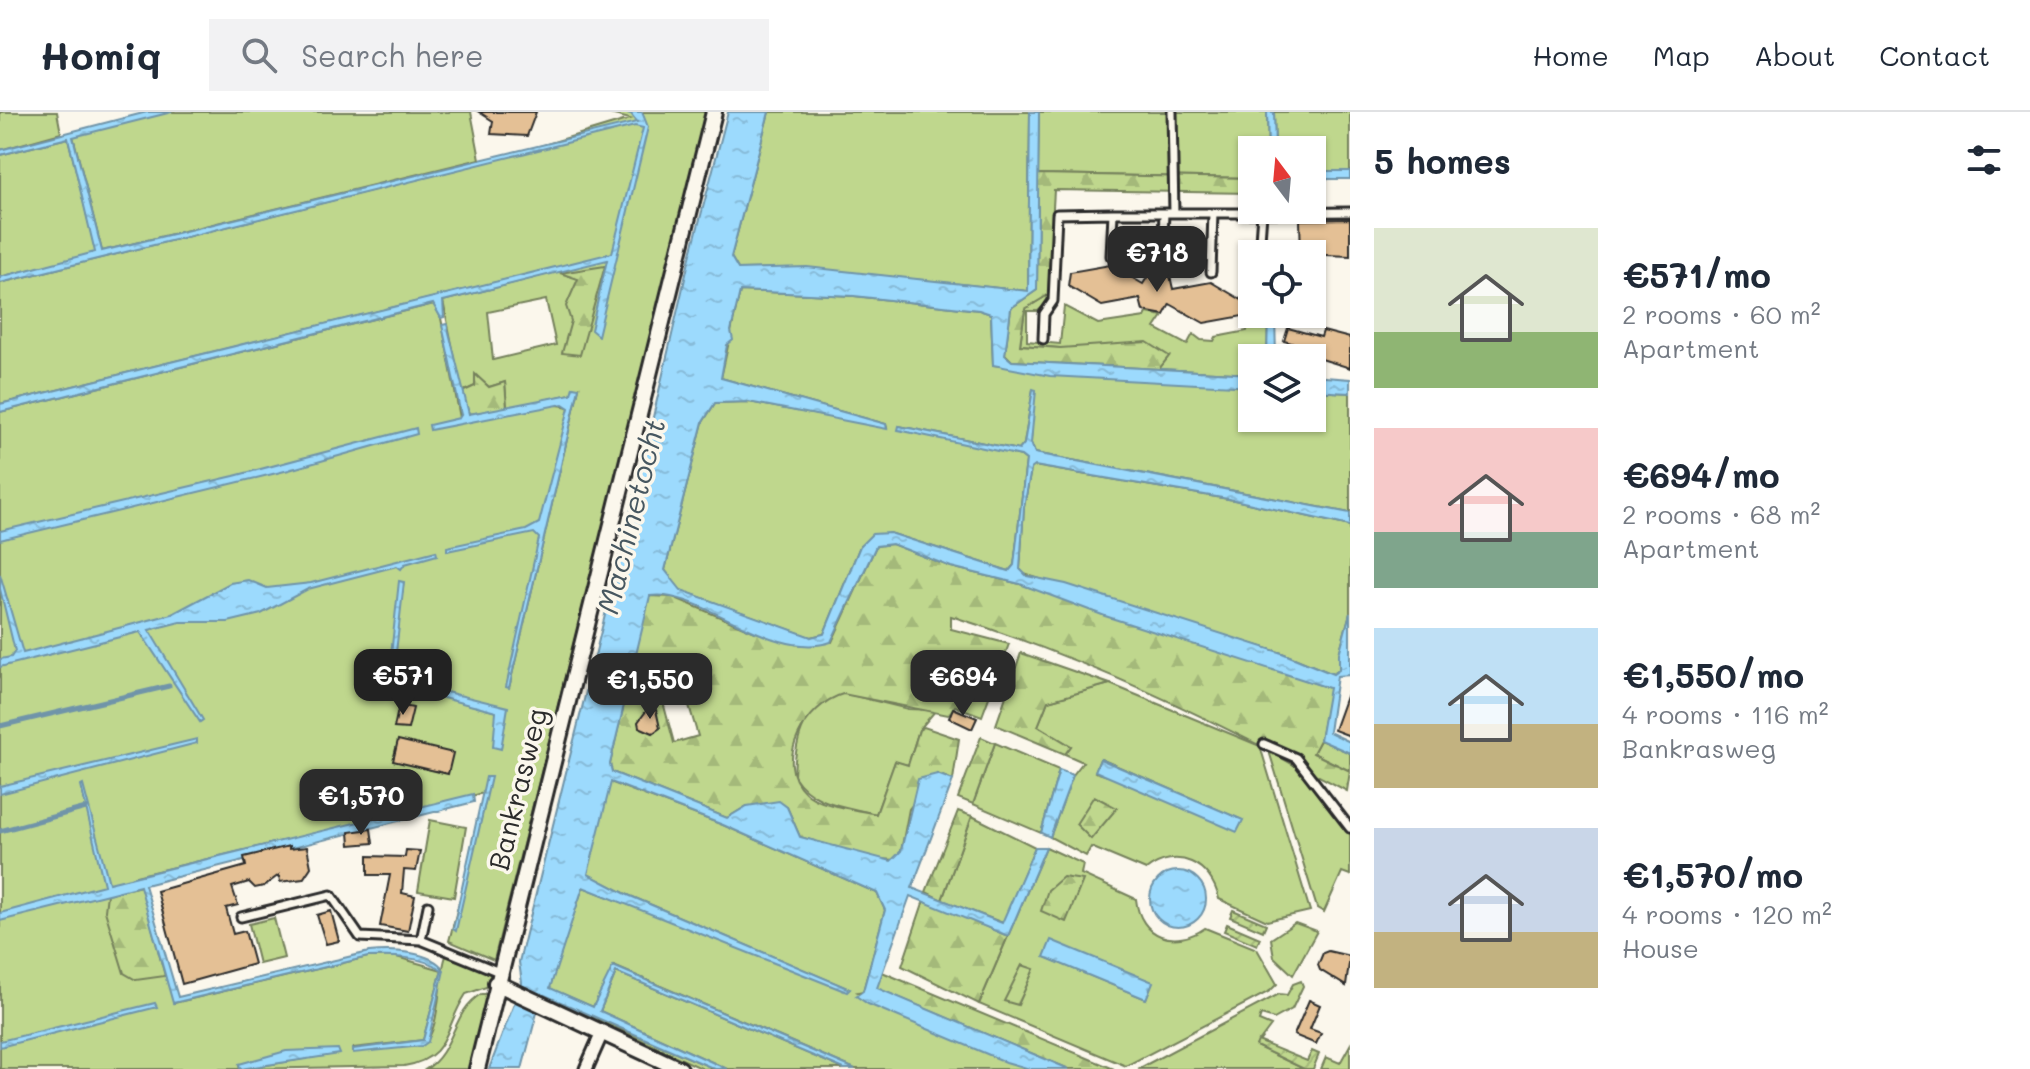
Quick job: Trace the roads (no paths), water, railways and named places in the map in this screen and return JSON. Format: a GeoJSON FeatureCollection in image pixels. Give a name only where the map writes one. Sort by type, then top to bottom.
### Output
{"type":"FeatureCollection","features":[{"type":"Feature","properties":{"kind":"street","name":"Bankrasweg"},"geometry":{"type":"LineString","coordinates":[[477,1069],[714,112]]}},
{"type":"Feature","properties":{"kind":"street"},"geometry":{"type":"LineString","coordinates":[[498,978],[602,1033],[680,1069]]}},
{"type":"Feature","properties":{"kind":"street"},"geometry":{"type":"LineString","coordinates":[[586,1069],[602,1033]]}},
{"type":"Feature","properties":{"kind":"lane"},"geometry":{"type":"LineString","coordinates":[[1172,112],[1174,213]]}},
{"type":"Feature","properties":{"kind":"lane"},"geometry":{"type":"LineString","coordinates":[[1326,212],[1350,212]]}},
{"type":"Feature","properties":{"kind":"lane"},"geometry":{"type":"LineString","coordinates":[[1111,256],[1113,213]]}},
{"type":"Feature","properties":{"kind":"lane"},"geometry":{"type":"LineString","coordinates":[[1162,261],[1164,213]]}},
{"type":"Feature","properties":{"kind":"lane"},"geometry":{"type":"LineString","coordinates":[[1211,272],[1213,213]]}},
{"type":"Feature","properties":{"kind":"lane"},"geometry":{"type":"LineString","coordinates":[[1043,339],[1044,314],[1053,301],[1057,214],[1238,213]]}},
{"type":"Feature","properties":{"kind":"lane"},"geometry":{"type":"LineString","coordinates":[[1264,744],[1296,758],[1350,828]]}},
{"type":"Feature","properties":{"kind":"lane"},"geometry":{"type":"LineString","coordinates":[[241,917],[331,895],[360,937],[421,940],[498,978]]}},
{"type":"Feature","properties":{"kind":"lane"},"geometry":{"type":"LineString","coordinates":[[421,940],[428,906]]}},
{"type":"Feature","properties":{"kind":"water"},"geometry":{"type":"Polygon","coordinates":[[[147,112],[172,112],[73,137],[102,251],[637,122],[631,114],[624,112],[642,112],[648,127],[598,336],[591,330],[607,260],[443,301],[444,317],[441,318],[433,304],[0,412],[0,404],[612,253],[643,128],[635,126],[0,283],[0,277],[95,252],[68,138],[0,155],[0,150],[147,112]]]}},
{"type":"Feature","properties":{"kind":"water","name":"Machinetocht"},"geometry":{"type":"Polygon","coordinates":[[[728,112],[769,112],[731,257],[738,269],[807,267],[1028,291],[1030,112],[1039,112],[1037,290],[1011,308],[1005,355],[1012,361],[1238,373],[1238,386],[1050,376],[993,365],[991,314],[979,310],[854,296],[740,291],[731,331],[733,340],[727,345],[721,378],[886,424],[887,429],[749,402],[715,403],[703,422],[665,570],[681,590],[811,637],[824,634],[860,546],[872,534],[890,533],[1009,571],[1014,565],[1026,460],[1021,456],[898,430],[899,426],[1019,450],[1024,444],[1033,389],[1036,390],[1031,443],[1035,453],[1350,513],[1350,526],[1234,500],[1035,466],[1031,469],[1024,507],[1020,569],[1027,576],[1066,584],[1282,653],[1333,674],[1339,670],[1339,654],[1350,613],[1350,675],[1337,676],[1329,732],[1350,742],[1350,753],[1320,740],[1329,688],[1105,616],[1020,584],[951,567],[892,544],[876,546],[831,642],[808,645],[784,642],[691,603],[670,596],[650,596],[610,764],[612,772],[727,818],[747,806],[779,801],[787,807],[800,837],[891,861],[901,851],[918,779],[937,774],[953,780],[912,888],[1002,923],[1035,847],[1046,847],[1008,936],[910,896],[877,988],[1069,1069],[1030,1069],[1006,1062],[868,1004],[856,996],[863,991],[885,910],[877,893],[723,825],[611,782],[588,874],[628,895],[850,989],[847,992],[583,887],[550,988],[593,1007],[613,966],[855,1069],[844,1069],[616,972],[600,1011],[727,1069],[715,1069],[542,994],[522,1069],[489,1069],[522,983],[519,962],[639,478],[689,261],[728,112]]]}},
{"type":"Feature","properties":{"kind":"water"},"geometry":{"type":"Polygon","coordinates":[[[1267,112],[1274,112],[1275,136],[1268,136],[1267,112]]]}},
{"type":"Feature","properties":{"kind":"water"},"geometry":{"type":"Polygon","coordinates":[[[1326,171],[1350,171],[1350,179],[1326,179],[1326,171]]]}},
{"type":"Feature","properties":{"kind":"water"},"geometry":{"type":"Polygon","coordinates":[[[447,324],[469,414],[571,394],[573,387],[579,388],[509,688],[506,687],[539,538],[534,533],[447,551],[447,547],[526,530],[539,523],[569,408],[563,404],[430,430],[429,425],[461,415],[442,325],[447,324]]]}},
{"type":"Feature","properties":{"kind":"water"},"geometry":{"type":"Polygon","coordinates":[[[1268,328],[1275,328],[1276,344],[1267,344],[1268,328]]]}},
{"type":"Feature","properties":{"kind":"water"},"geometry":{"type":"Polygon","coordinates":[[[1326,377],[1350,379],[1350,393],[1326,392],[1326,377]]]}},
{"type":"Feature","properties":{"kind":"water"},"geometry":{"type":"Polygon","coordinates":[[[416,428],[417,434],[289,470],[0,540],[0,531],[234,476],[416,428]]]}},
{"type":"Feature","properties":{"kind":"water"},"geometry":{"type":"Polygon","coordinates":[[[436,551],[437,555],[405,564],[401,569],[397,566],[308,589],[261,614],[228,622],[180,622],[149,630],[203,720],[200,722],[140,632],[0,667],[0,659],[11,657],[15,651],[0,589],[0,574],[23,653],[172,614],[230,583],[248,580],[267,588],[311,583],[436,551]]]}},
{"type":"Feature","properties":{"kind":"water"},"geometry":{"type":"Polygon","coordinates":[[[399,581],[404,582],[393,679],[508,707],[501,749],[493,747],[496,712],[375,680],[389,673],[399,581]]]}},
{"type":"Feature","properties":{"kind":"water"},"geometry":{"type":"Polygon","coordinates":[[[197,739],[197,743],[0,794],[0,786],[197,739]]]}},
{"type":"Feature","properties":{"kind":"water"},"geometry":{"type":"Polygon","coordinates":[[[1100,759],[1243,820],[1237,832],[1095,771],[1100,759]]]}},
{"type":"Feature","properties":{"kind":"water"},"geometry":{"type":"Polygon","coordinates":[[[1059,770],[1073,775],[1050,837],[1041,833],[1059,770]]]}},
{"type":"Feature","properties":{"kind":"water"},"geometry":{"type":"Polygon","coordinates":[[[486,777],[491,777],[456,931],[453,929],[486,777]]]}},
{"type":"Feature","properties":{"kind":"water"},"geometry":{"type":"Polygon","coordinates":[[[83,785],[109,883],[473,794],[474,802],[145,885],[178,997],[369,952],[410,953],[430,958],[444,970],[428,1042],[422,1046],[353,1053],[353,1049],[423,1040],[442,970],[416,959],[368,957],[173,1003],[140,886],[0,921],[0,913],[104,885],[83,785]]]}},
{"type":"Feature","properties":{"kind":"water"},"geometry":{"type":"Polygon","coordinates":[[[1178,871],[1198,879],[1206,899],[1198,919],[1178,927],[1158,919],[1150,899],[1158,879],[1178,871]]]}},
{"type":"Feature","properties":{"kind":"water"},"geometry":{"type":"Polygon","coordinates":[[[1051,940],[1153,982],[1146,999],[1044,957],[1051,940]]]}},
{"type":"Feature","properties":{"kind":"water"},"geometry":{"type":"Polygon","coordinates":[[[155,1003],[157,1007],[0,1047],[0,1041],[155,1003]]]}},
{"type":"Feature","properties":{"kind":"water"},"geometry":{"type":"Polygon","coordinates":[[[338,1049],[340,1054],[240,1069],[239,1064],[286,1051],[338,1049]]]}},
{"type":"Feature","properties":{"kind":"waterway"},"geometry":{"type":"LineString","coordinates":[[0,726],[169,686]]}},
{"type":"Feature","properties":{"kind":"waterway"},"geometry":{"type":"LineString","coordinates":[[0,831],[86,808]]}}]}
